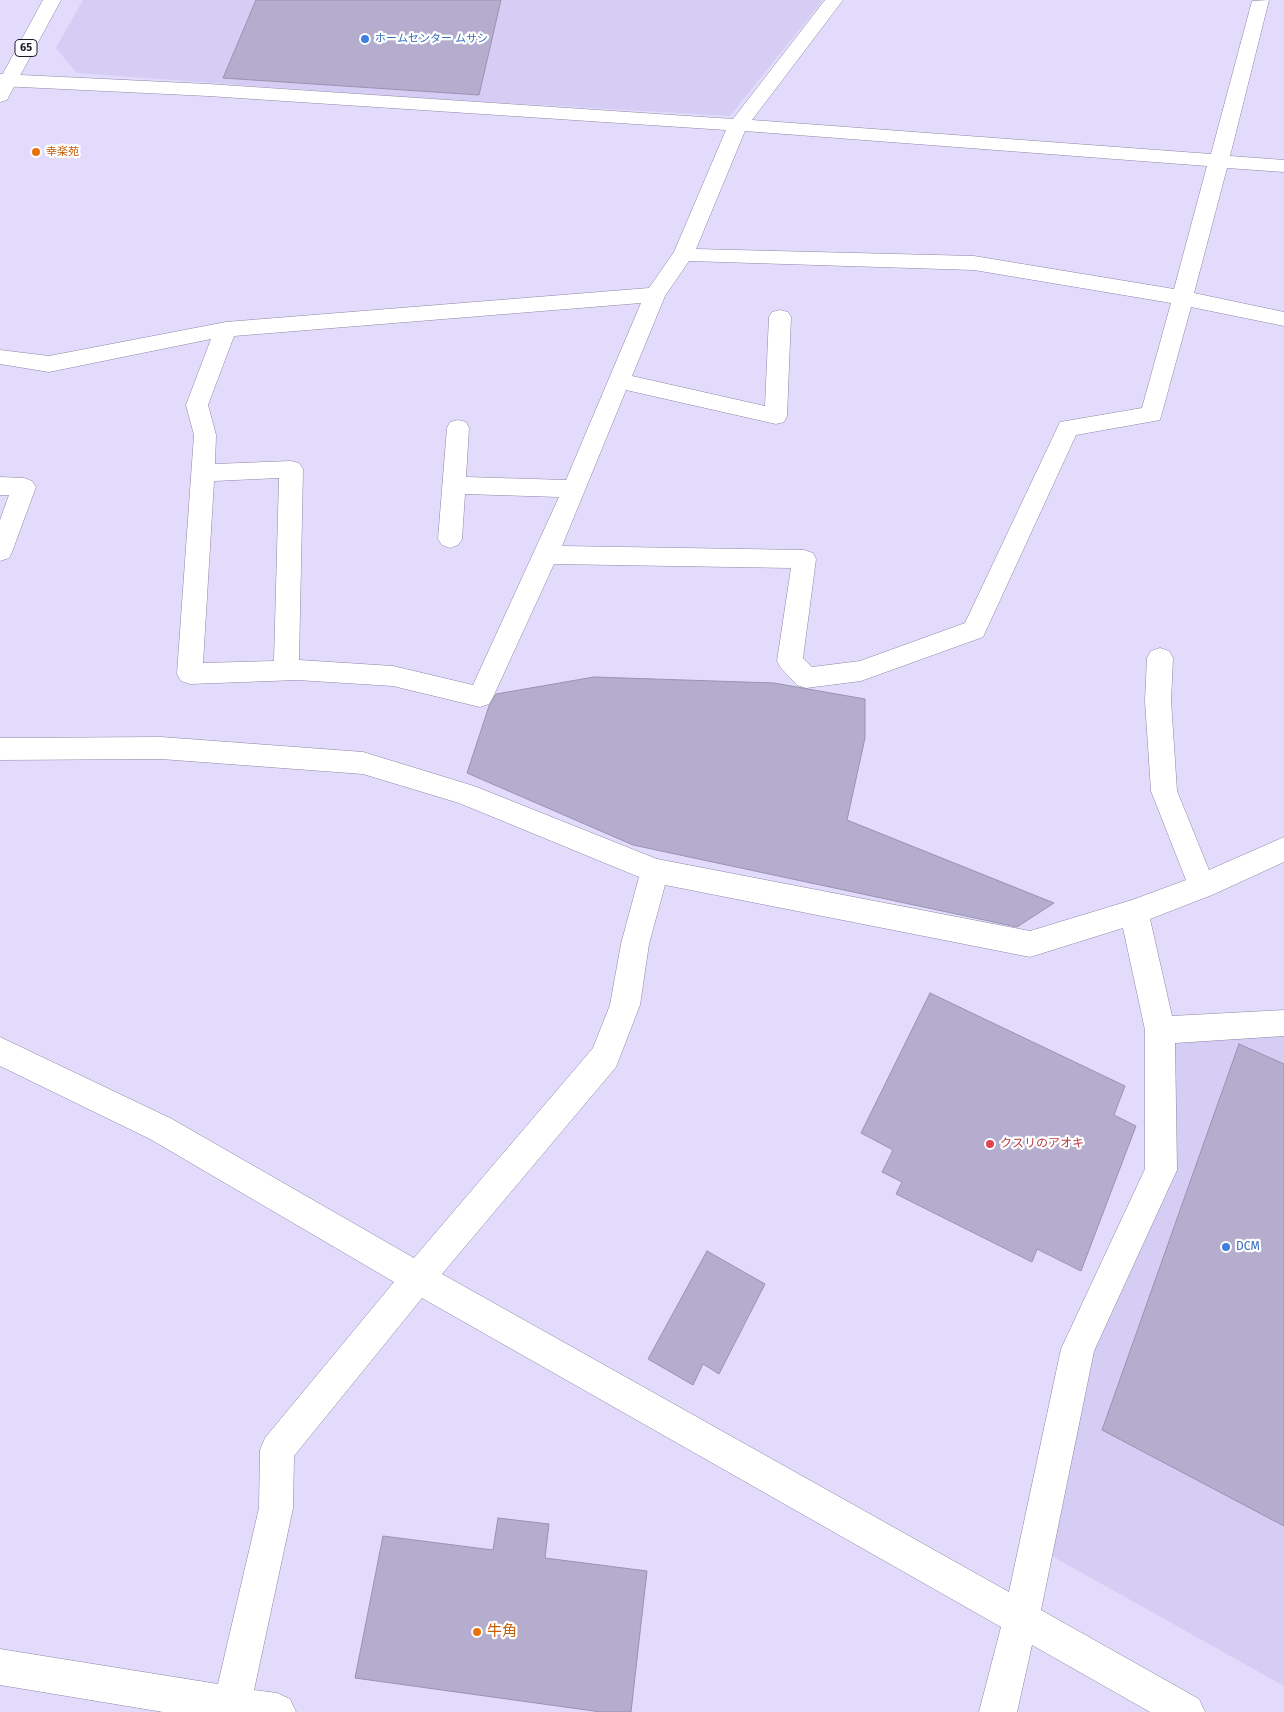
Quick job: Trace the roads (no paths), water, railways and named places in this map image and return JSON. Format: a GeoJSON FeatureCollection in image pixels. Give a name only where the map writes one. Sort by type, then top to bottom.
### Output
{"type":"FeatureCollection","features":[{"type":"Feature","properties":{"kind":"street","name":"65"},"geometry":{"type":"LineString","coordinates":[[3,85],[52,0]]}},
{"type":"Feature","properties":{"kind":"street"},"geometry":{"type":"LineString","coordinates":[[226,328],[197,405],[205,435],[190,674],[286,671],[393,676],[480,697],[546,555],[572,489],[621,382],[656,295],[684,253],[738,125],[834,0]]}},
{"type":"Feature","properties":{"kind":"street"},"geometry":{"type":"LineString","coordinates":[[546,555],[804,559],[790,661],[806,678],[861,671],[974,630],[1068,428],[1152,414],[1184,298],[1217,161],[1260,1]]}},
{"type":"Feature","properties":{"kind":"street"},"geometry":{"type":"LineString","coordinates":[[3,85],[208,90],[738,125],[1284,166]]}},
{"type":"Feature","properties":{"kind":"street"},"geometry":{"type":"LineString","coordinates":[[684,253],[695,256],[974,263],[1184,298],[1284,319]]}},
{"type":"Feature","properties":{"kind":"street"},"geometry":{"type":"LineString","coordinates":[[0,357],[48,364],[226,328],[656,295]]}},
{"type":"Feature","properties":{"kind":"street"},"geometry":{"type":"LineString","coordinates":[[621,382],[776,416],[780,317]]}},
{"type":"Feature","properties":{"kind":"street"},"geometry":{"type":"LineString","coordinates":[[450,539],[458,428]]}},
{"type":"Feature","properties":{"kind":"street"},"geometry":{"type":"LineString","coordinates":[[203,473],[291,469],[286,671]]}},
{"type":"Feature","properties":{"kind":"street"},"geometry":{"type":"LineString","coordinates":[[454,485],[572,489]]}},
{"type":"Feature","properties":{"kind":"street"},"geometry":{"type":"LineString","coordinates":[[0,486],[24,487],[0,552]]}},
{"type":"Feature","properties":{"kind":"street"},"geometry":{"type":"LineString","coordinates":[[1160,658],[1158,701],[1164,791],[1202,886]]}},
{"type":"Feature","properties":{"kind":"street"},"geometry":{"type":"LineString","coordinates":[[0,749],[160,748],[363,763],[465,794],[655,871],[1030,944],[1134,912],[1202,886],[1284,849]]}},
{"type":"Feature","properties":{"kind":"street"},"geometry":{"type":"LineString","coordinates":[[232,1704],[276,1508],[277,1450],[418,1278],[605,1057],[625,1005],[635,944],[655,871]]}},
{"type":"Feature","properties":{"kind":"street"},"geometry":{"type":"LineString","coordinates":[[998,1712],[1022,1618],[1078,1349],[1161,1170],[1160,1030],[1134,912]]}},
{"type":"Feature","properties":{"kind":"street"},"geometry":{"type":"LineString","coordinates":[[1160,1030],[1284,1023]]}},
{"type":"Feature","properties":{"kind":"street"},"geometry":{"type":"LineString","coordinates":[[0,1051],[161,1129],[418,1278],[1186,1712]]}},
{"type":"Feature","properties":{"kind":"street"},"geometry":{"type":"LineString","coordinates":[[0,1667],[277,1712]]}},
{"type":"Feature","properties":{"kind":"place","name":"ホームセンター ムサシ"},"geometry":{"type":"Point","coordinates":[365,39]}},
{"type":"Feature","properties":{"kind":"place","name":"幸楽苑"},"geometry":{"type":"Point","coordinates":[36,152]}},
{"type":"Feature","properties":{"kind":"place","name":"クスリのアオキ"},"geometry":{"type":"Point","coordinates":[990,1144]}},
{"type":"Feature","properties":{"kind":"place","name":"DCM"},"geometry":{"type":"Point","coordinates":[1226,1247]}},
{"type":"Feature","properties":{"kind":"place","name":"牛角"},"geometry":{"type":"Point","coordinates":[477,1632]}}]}
